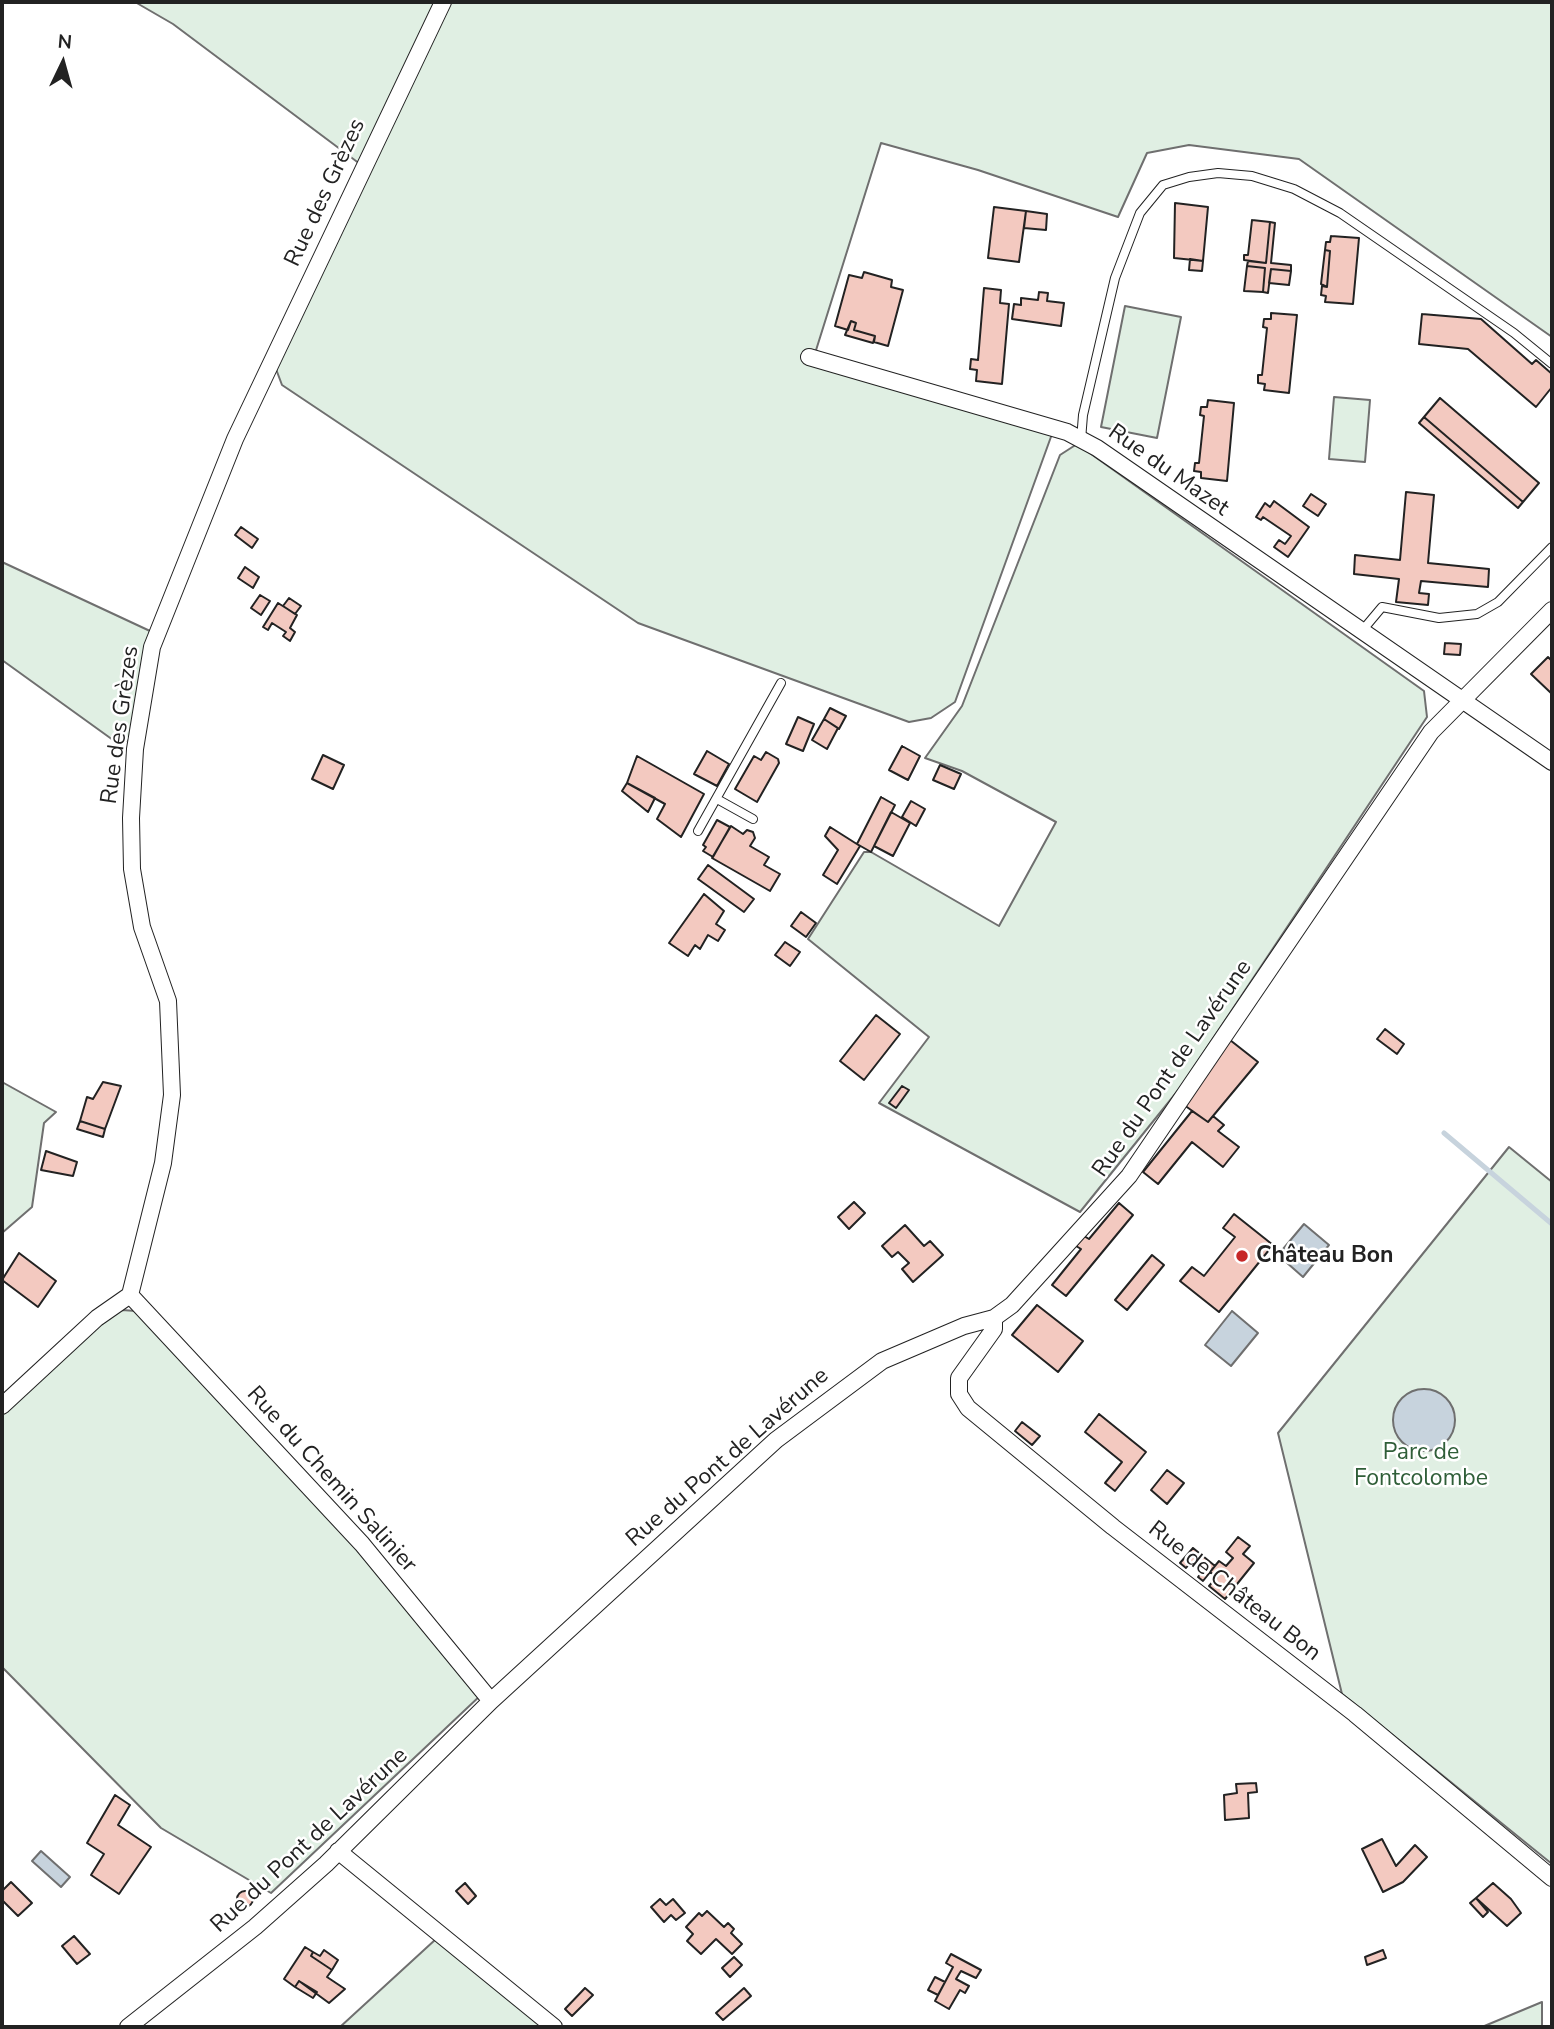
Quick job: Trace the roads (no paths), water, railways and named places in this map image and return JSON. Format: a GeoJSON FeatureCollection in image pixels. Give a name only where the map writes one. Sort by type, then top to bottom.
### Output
{"type":"FeatureCollection","features":[{"type":"Feature","properties":{"kind":"street","name":"Rue des Grèzes"},"geometry":{"type":"LineString","coordinates":[[130,1294],[163,1163],[172,1095],[167,1001],[142,927],[132,869],[131,818],[135,749],[152,647],[235,439],[443,2]]}},
{"type":"Feature","properties":{"kind":"street","name":"Rue du Mazet"},"geometry":{"type":"LineString","coordinates":[[809,357],[1067,432],[1552,762]]}},
{"type":"Feature","properties":{"kind":"street","name":"Rue du Pont de Lavérune"},"geometry":{"type":"LineString","coordinates":[[128,2027],[255,1927],[338,1851],[491,1701],[776,1440],[849,1383],[882,1362],[964,1326],[994,1318],[1012,1306],[1129,1176],[1432,732],[1552,610]]}},
{"type":"Feature","properties":{"kind":"street"},"geometry":{"type":"LineString","coordinates":[[2,1406],[97,1318],[130,1294]]}},
{"type":"Feature","properties":{"kind":"street","name":"Rue du Chemin Salinier"},"geometry":{"type":"LineString","coordinates":[[130,1294],[362,1544],[491,1701]]}},
{"type":"Feature","properties":{"kind":"street","name":"Rue de Château Bon"},"geometry":{"type":"LineString","coordinates":[[994,1318],[994,1329],[959,1378],[959,1394],[968,1408],[1113,1527],[1355,1714],[1552,1878]]}},
{"type":"Feature","properties":{"kind":"street"},"geometry":{"type":"LineString","coordinates":[[338,1851],[554,2027]]}},
{"type":"Feature","properties":{"kind":"lane"},"geometry":{"type":"LineString","coordinates":[[1081,440],[1083,415],[1115,278],[1140,213],[1163,186],[1189,177],[1218,173],[1252,176],[1294,189],[1328,207],[1514,333],[1552,364]]}},
{"type":"Feature","properties":{"kind":"lane"},"geometry":{"type":"LineString","coordinates":[[1361,632],[1382,607],[1439,618],[1477,614],[1498,602],[1552,547]]}},
{"type":"Feature","properties":{"kind":"lane"},"geometry":{"type":"LineString","coordinates":[[698,831],[780,683]]}},
{"type":"Feature","properties":{"kind":"lane"},"geometry":{"type":"LineString","coordinates":[[717,799],[752,819]]}},
{"type":"Feature","properties":{"kind":"waterway"},"geometry":{"type":"LineString","coordinates":[[1444,1133],[1552,1224]]}},
{"type":"Feature","properties":{"kind":"place","name":"Château Bon"},"geometry":{"type":"Point","coordinates":[1242,1256]}},
{"type":"Feature","properties":{"kind":"park label","name":"Parc de Fontcolombe"},"geometry":{"type":"Point","coordinates":[1421,1466]}}]}
